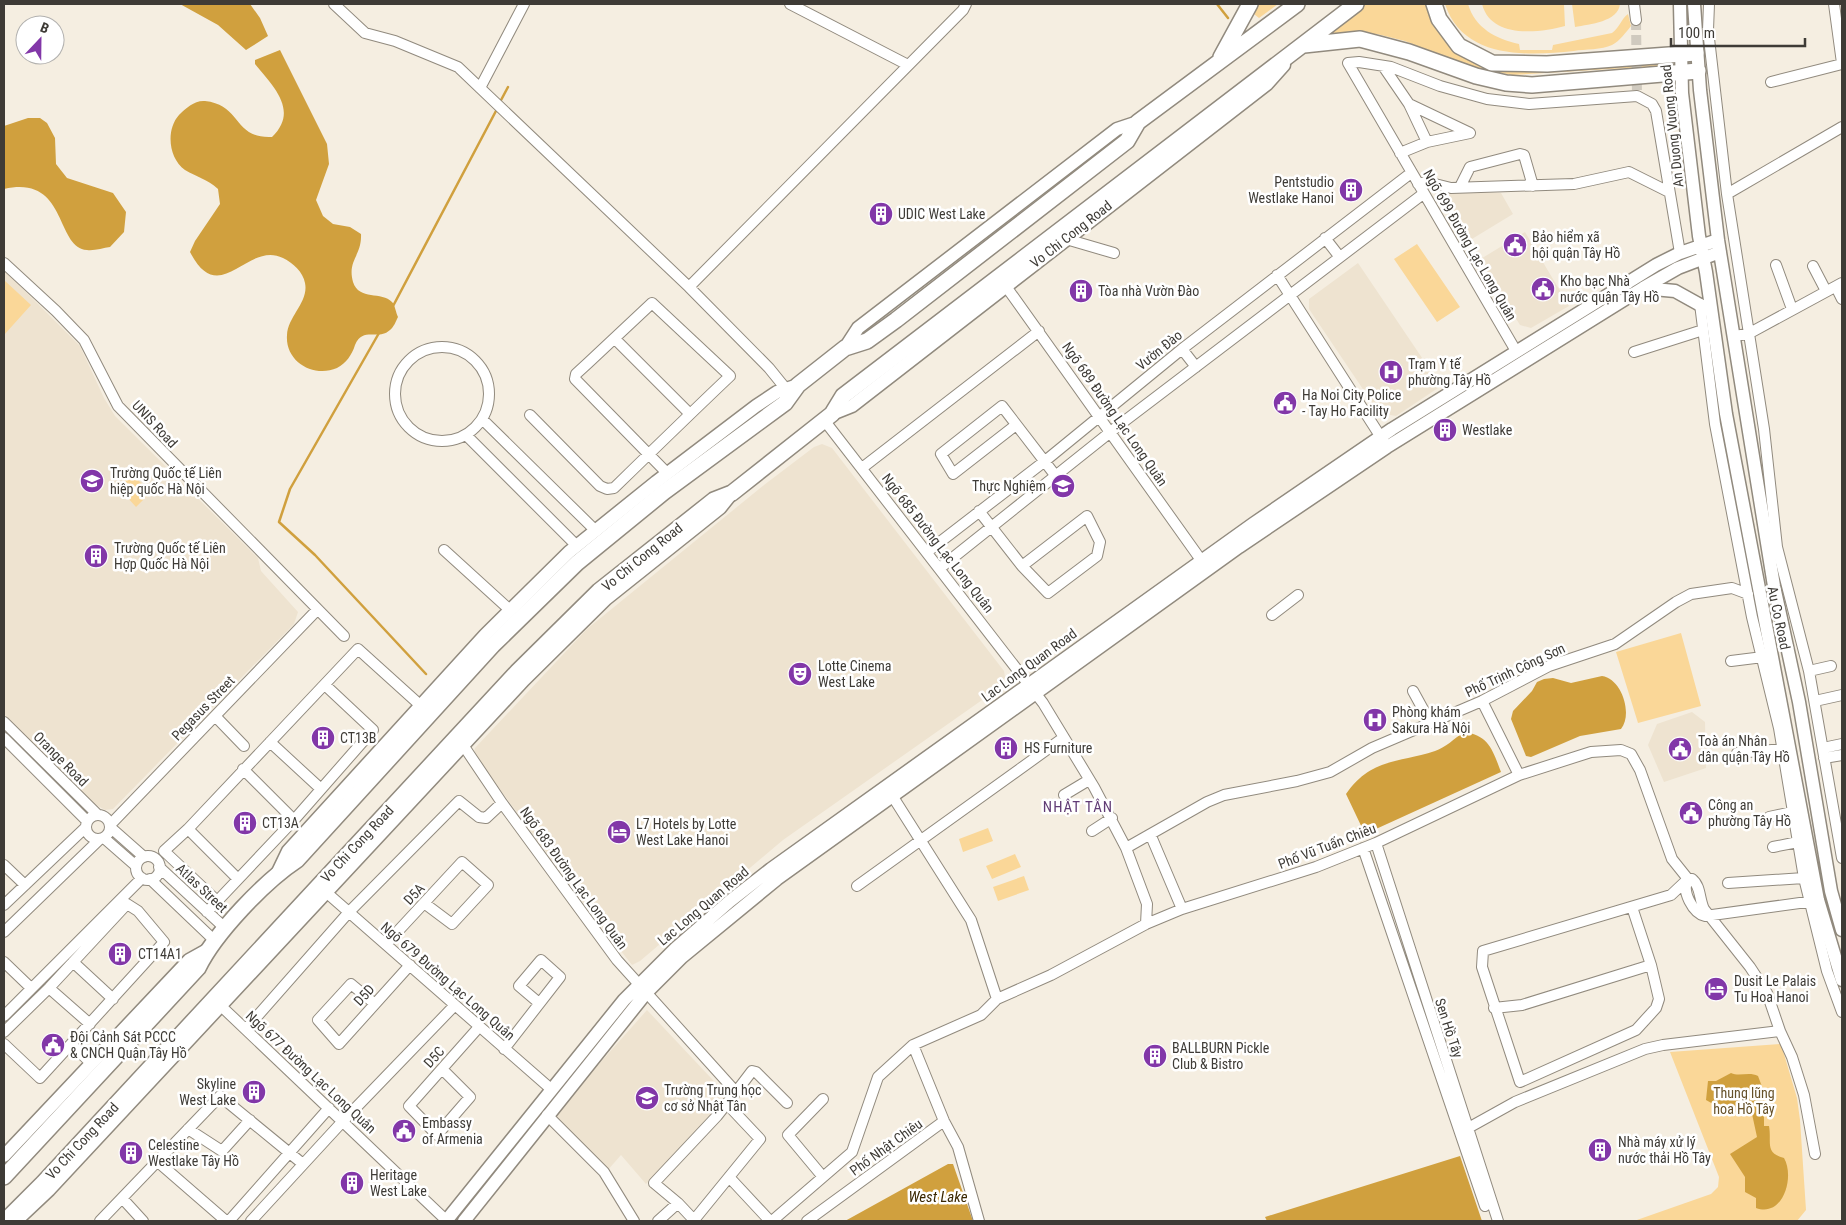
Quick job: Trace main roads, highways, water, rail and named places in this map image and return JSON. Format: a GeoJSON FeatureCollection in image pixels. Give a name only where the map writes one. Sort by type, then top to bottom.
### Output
{"type":"FeatureCollection","features":[{"type":"Feature","properties":{"kind":"highway"},"geometry":{"type":"LineString","coordinates":[[1218,63],[1250,4]]}},
{"type":"Feature","properties":{"kind":"highway"},"geometry":{"type":"LineString","coordinates":[[4,1177],[198,968],[211,945],[277,874],[297,860],[493,645],[578,563],[664,492],[785,403],[792,387],[844,348],[867,341],[896,320],[1127,141],[1138,122],[1297,4]]}},
{"type":"Feature","properties":{"kind":"highway","name":"Vo Chi Cong Road"},"geometry":{"type":"LineString","coordinates":[[4,1221],[43,1183],[484,708],[599,591],[714,500],[732,493],[828,417],[843,396],[1356,4]]}},
{"type":"Feature","properties":{"kind":"highway"},"geometry":{"type":"LineString","coordinates":[[1434,4],[1439,19],[1459,46],[1492,63],[1547,64],[1696,53]]}},
{"type":"Feature","properties":{"kind":"highway"},"geometry":{"type":"LineString","coordinates":[[1302,45],[1360,39],[1409,52],[1476,76],[1506,83],[1532,85],[1698,71]]}},
{"type":"Feature","properties":{"kind":"highway"},"geometry":{"type":"LineString","coordinates":[[484,708],[501,705]]}},
{"type":"Feature","properties":{"kind":"main road","name":"An Duong Vuong Road"},"geometry":{"type":"LineString","coordinates":[[1680,4],[1680,72],[1702,252]]}},
{"type":"Feature","properties":{"kind":"main road"},"geometry":{"type":"LineString","coordinates":[[1694,4],[1696,53],[1719,246]]}},
{"type":"Feature","properties":{"kind":"main road","name":"Vo Chi Cong Road"},"geometry":{"type":"LineString","coordinates":[[828,417],[852,406],[1005,285],[1267,84],[1302,45]]}},
{"type":"Feature","properties":{"kind":"main road","name":"Lac Long Quan Road"},"geometry":{"type":"LineString","coordinates":[[464,1221],[547,1115],[583,1076],[642,989],[777,878],[893,796],[1201,560],[1384,442],[1702,252],[1719,246]]}},
{"type":"Feature","properties":{"kind":"main road","name":"Au Co Road"},"geometry":{"type":"LineString","coordinates":[[1719,246],[1773,578],[1799,702],[1831,891],[1842,930]]}},
{"type":"Feature","properties":{"kind":"main road","name":"Lac Long Quan Road"},"geometry":{"type":"LineString","coordinates":[[446,1221],[551,1089],[702,924],[771,869],[1214,565],[1384,442],[1516,350],[1656,265],[1680,253],[1702,252]]}},
{"type":"Feature","properties":{"kind":"main road","name":"Au Co Road"},"geometry":{"type":"LineString","coordinates":[[1702,252],[1726,414],[1814,901],[1842,980]]}},
{"type":"Feature","properties":{"kind":"main road"},"geometry":{"type":"LineString","coordinates":[[1643,288],[1674,291],[1711,311]]}},
{"type":"Feature","properties":{"kind":"main road"},"geometry":{"type":"LineString","coordinates":[[277,874],[288,851],[420,705],[510,610],[577,546],[667,473],[756,406],[777,392],[792,387]]}},
{"type":"Feature","properties":{"kind":"main road","name":"Vo Chi Cong Road"},"geometry":{"type":"LineString","coordinates":[[16,1221],[49,1190],[222,1006],[501,705],[606,599],[720,508],[732,493]]}},
{"type":"Feature","properties":{"kind":"main road"},"geometry":{"type":"LineString","coordinates":[[1756,582],[1773,578]]}},
{"type":"Feature","properties":{"kind":"main road"},"geometry":{"type":"LineString","coordinates":[[4,1156],[189,960],[211,945]]}},
{"type":"Feature","properties":{"kind":"water"},"geometry":{"type":"Polygon","coordinates":[[[180,4],[250,4],[260,18],[268,36],[246,50],[218,25],[180,4]]]}},
{"type":"Feature","properties":{"kind":"water"},"geometry":{"type":"Polygon","coordinates":[[[280,50],[327,144],[329,164],[316,200],[323,216],[333,224],[350,227],[361,234],[361,241],[352,268],[353,282],[360,292],[383,297],[392,302],[398,317],[393,327],[385,333],[366,335],[358,339],[346,361],[337,368],[328,371],[319,371],[303,365],[296,360],[288,345],[288,328],[301,303],[305,290],[302,275],[294,265],[283,258],[270,255],[246,263],[223,275],[212,275],[201,268],[190,252],[195,241],[220,204],[218,189],[206,180],[185,170],[179,165],[172,151],[171,135],[175,121],[191,105],[201,101],[217,104],[226,109],[250,133],[272,137],[280,127],[283,118],[281,99],[255,64],[255,60],[280,50]]]}},
{"type":"Feature","properties":{"kind":"water"},"geometry":{"type":"Polygon","coordinates":[[[28,118],[40,118],[47,123],[55,138],[56,164],[67,178],[113,193],[126,212],[124,232],[110,247],[87,250],[77,246],[70,238],[50,201],[39,192],[25,187],[4,189],[4,126],[28,118]]]}},
{"type":"Feature","properties":{"kind":"water"},"geometry":{"type":"Polygon","coordinates":[[[1602,676],[1615,683],[1624,698],[1626,715],[1621,729],[1580,736],[1531,757],[1526,756],[1511,719],[1513,711],[1532,691],[1537,682],[1553,678],[1571,683],[1602,676]]]}},
{"type":"Feature","properties":{"kind":"water"},"geometry":{"type":"Polygon","coordinates":[[[1464,732],[1485,740],[1501,772],[1365,834],[1346,794],[1355,782],[1375,768],[1397,760],[1439,750],[1464,732]]]}},
{"type":"Feature","properties":{"kind":"water"},"geometry":{"type":"Polygon","coordinates":[[[1731,1073],[1758,1076],[1764,1092],[1764,1126],[1769,1126],[1771,1150],[1784,1158],[1787,1166],[1787,1185],[1780,1202],[1765,1210],[1756,1208],[1756,1198],[1745,1192],[1745,1177],[1730,1154],[1757,1137],[1752,1114],[1746,1110],[1730,1114],[1721,1112],[1722,1109],[1706,1100],[1708,1081],[1716,1081],[1731,1073]]]}},
{"type":"Feature","properties":{"kind":"water"},"geometry":{"type":"Polygon","coordinates":[[[1460,1156],[1482,1221],[1267,1221],[1265,1217],[1460,1156]]]}},
{"type":"Feature","properties":{"kind":"water","name":"West Lake"},"geometry":{"type":"Polygon","coordinates":[[[948,1164],[953,1164],[973,1221],[845,1221],[948,1164]]]}},
{"type":"Feature","properties":{"kind":"waterway"},"geometry":{"type":"LineString","coordinates":[[1217,4],[1228,18]]}},
{"type":"Feature","properties":{"kind":"waterway"},"geometry":{"type":"LineString","coordinates":[[500,102],[508,87]]}},
{"type":"Feature","properties":{"kind":"waterway"},"geometry":{"type":"LineString","coordinates":[[392,308],[497,109]]}},
{"type":"Feature","properties":{"kind":"waterway"},"geometry":{"type":"LineString","coordinates":[[379,333],[290,489],[279,522],[315,555],[426,674]]}},
{"type":"Feature","properties":{"kind":"tunnel"},"geometry":{"type":"LineString","coordinates":[[1636,20],[1637,96]]}},
{"type":"Feature","properties":{"kind":"place","name":"Pentstudio Westlake Hanoi"},"geometry":{"type":"Point","coordinates":[1351,190]}},
{"type":"Feature","properties":{"kind":"place","name":"UDIC West Lake"},"geometry":{"type":"Point","coordinates":[881,214]}},
{"type":"Feature","properties":{"kind":"place","name":"Bảo hiểm xã hội quận Tây Hồ"},"geometry":{"type":"Point","coordinates":[1515,245]}},
{"type":"Feature","properties":{"kind":"place","name":"Kho bạc Nhà nước quận Tây Hồ"},"geometry":{"type":"Point","coordinates":[1543,289]}},
{"type":"Feature","properties":{"kind":"place","name":"Tòa nhà Vườn Đào"},"geometry":{"type":"Point","coordinates":[1081,291]}},
{"type":"Feature","properties":{"kind":"place","name":"Trạm Y tế phường Tây Hồ"},"geometry":{"type":"Point","coordinates":[1391,372]}},
{"type":"Feature","properties":{"kind":"place","name":"Ha Noi City Police - Tay Ho Facility"},"geometry":{"type":"Point","coordinates":[1285,403]}},
{"type":"Feature","properties":{"kind":"place","name":"Westlake"},"geometry":{"type":"Point","coordinates":[1445,430]}},
{"type":"Feature","properties":{"kind":"place","name":"Trường Quốc tế Liên hiệp quốc Hà Nội"},"geometry":{"type":"Point","coordinates":[92,481]}},
{"type":"Feature","properties":{"kind":"place","name":"Thực Nghiệm"},"geometry":{"type":"Point","coordinates":[1063,486]}},
{"type":"Feature","properties":{"kind":"place","name":"Trường Quốc tế Liên Hợp Quốc Hà Nội"},"geometry":{"type":"Point","coordinates":[96,556]}},
{"type":"Feature","properties":{"kind":"place","name":"Lotte Cinema West Lake"},"geometry":{"type":"Point","coordinates":[800,674]}},
{"type":"Feature","properties":{"kind":"place","name":"Phòng khám Sakura Hà Nội"},"geometry":{"type":"Point","coordinates":[1375,720]}},
{"type":"Feature","properties":{"kind":"place","name":"CT13B"},"geometry":{"type":"Point","coordinates":[323,738]}},
{"type":"Feature","properties":{"kind":"place","name":"HS Furniture"},"geometry":{"type":"Point","coordinates":[1006,748]}},
{"type":"Feature","properties":{"kind":"place","name":"Toà án Nhân dân quận Tây Hồ"},"geometry":{"type":"Point","coordinates":[1680,749]}},
{"type":"Feature","properties":{"kind":"place","name":"Công an phường Tây Hồ"},"geometry":{"type":"Point","coordinates":[1691,813]}},
{"type":"Feature","properties":{"kind":"place","name":"CT13A"},"geometry":{"type":"Point","coordinates":[245,823]}},
{"type":"Feature","properties":{"kind":"place","name":"L7 Hotels by Lotte West Lake Hanoi"},"geometry":{"type":"Point","coordinates":[619,832]}},
{"type":"Feature","properties":{"kind":"place","name":"CT14A1"},"geometry":{"type":"Point","coordinates":[120,954]}},
{"type":"Feature","properties":{"kind":"place","name":"Dusit Le Palais Tu Hoa Hanoi"},"geometry":{"type":"Point","coordinates":[1716,989]}},
{"type":"Feature","properties":{"kind":"place","name":"Đội Cảnh Sát PCCC & CNCH Quận Tây Hồ"},"geometry":{"type":"Point","coordinates":[53,1045]}},
{"type":"Feature","properties":{"kind":"place","name":"BALLBURN Pickle Club & Bistro"},"geometry":{"type":"Point","coordinates":[1155,1056]}},
{"type":"Feature","properties":{"kind":"place","name":"Skyline West Lake"},"geometry":{"type":"Point","coordinates":[254,1092]}},
{"type":"Feature","properties":{"kind":"place","name":"Trường Trung học cơ sở Nhật Tân"},"geometry":{"type":"Point","coordinates":[647,1098]}},
{"type":"Feature","properties":{"kind":"place","name":"Embassy of Armenia"},"geometry":{"type":"Point","coordinates":[404,1131]}},
{"type":"Feature","properties":{"kind":"place","name":"Nhà máy xử lý nước thải Hồ Tây"},"geometry":{"type":"Point","coordinates":[1600,1150]}},
{"type":"Feature","properties":{"kind":"place","name":"Celestine Westlake Tây Hồ"},"geometry":{"type":"Point","coordinates":[131,1153]}},
{"type":"Feature","properties":{"kind":"place","name":"Heritage West Lake"},"geometry":{"type":"Point","coordinates":[352,1183]}},
{"type":"Feature","properties":{"kind":"district","name":"NHẬT TÂN"},"geometry":{"type":"Point","coordinates":[1078,807]}},
{"type":"Feature","properties":{"kind":"park label","name":"Thung lũng hoa Hồ Tây"},"geometry":{"type":"Point","coordinates":[1744,1102]}}]}
